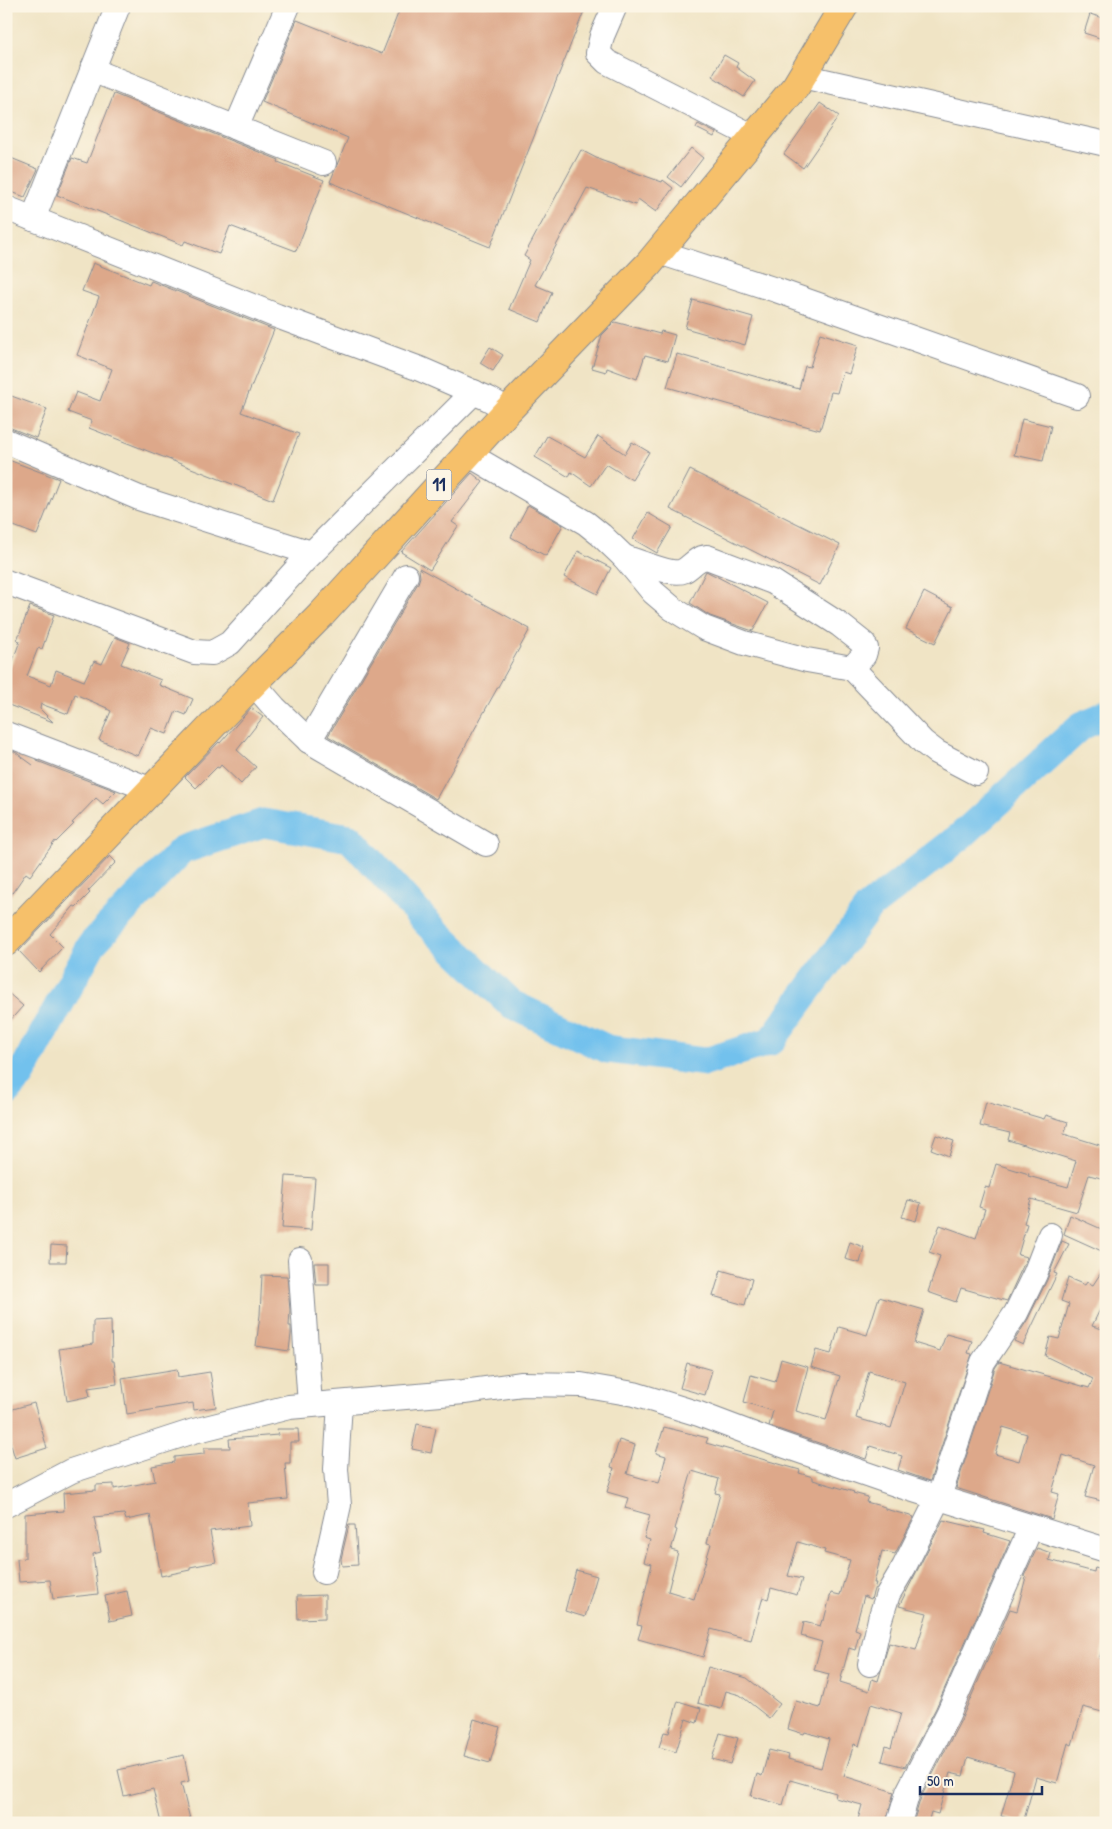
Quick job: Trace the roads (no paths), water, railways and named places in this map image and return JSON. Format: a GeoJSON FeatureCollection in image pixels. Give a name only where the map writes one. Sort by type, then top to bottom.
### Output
{"type":"FeatureCollection","features":[{"type":"Feature","properties":{"kind":"highway","name":"11"},"geometry":{"type":"LineString","coordinates":[[6,942],[322,614],[508,410],[659,252],[796,86],[844,6]]}},
{"type":"Feature","properties":{"kind":"street"},"geometry":{"type":"LineString","coordinates":[[118,6],[92,70],[15,215],[268,313],[420,369],[498,403],[508,410]]}},
{"type":"Feature","properties":{"kind":"street"},"geometry":{"type":"LineString","coordinates":[[236,128],[288,6]]}},
{"type":"Feature","properties":{"kind":"street"},"geometry":{"type":"LineString","coordinates":[[615,6],[602,36],[598,52],[607,62],[754,137]]}},
{"type":"Feature","properties":{"kind":"street"},"geometry":{"type":"LineString","coordinates":[[92,70],[324,163]]}},
{"type":"Feature","properties":{"kind":"street"},"geometry":{"type":"LineString","coordinates":[[802,76],[1106,144]]}},
{"type":"Feature","properties":{"kind":"street"},"geometry":{"type":"LineString","coordinates":[[659,252],[776,290],[1077,396]]}},
{"type":"Feature","properties":{"kind":"street"},"geometry":{"type":"LineString","coordinates":[[6,582],[194,652],[212,653],[230,643],[311,554],[474,392]]}},
{"type":"Feature","properties":{"kind":"street"},"geometry":{"type":"LineString","coordinates":[[6,441],[139,498],[311,554]]}},
{"type":"Feature","properties":{"kind":"street"},"geometry":{"type":"LineString","coordinates":[[468,454],[586,523],[624,557],[653,592],[674,609],[704,628],[779,654],[852,668],[923,742],[936,752],[976,773]]}},
{"type":"Feature","properties":{"kind":"street"},"geometry":{"type":"LineString","coordinates":[[624,557],[665,570],[678,572],[684,570],[697,559],[707,557],[773,582],[840,625],[864,644],[866,648],[864,655],[852,668]]}},
{"type":"Feature","properties":{"kind":"street"},"geometry":{"type":"LineString","coordinates":[[309,741],[406,576]]}},
{"type":"Feature","properties":{"kind":"street"},"geometry":{"type":"LineString","coordinates":[[254,683],[274,707],[309,741],[486,844]]}},
{"type":"Feature","properties":{"kind":"street"},"geometry":{"type":"LineString","coordinates":[[6,734],[152,790]]}},
{"type":"Feature","properties":{"kind":"street"},"geometry":{"type":"LineString","coordinates":[[870,1664],[880,1618],[888,1594],[904,1567],[938,1497],[972,1390],[983,1362],[1016,1313],[1035,1274],[1050,1236]]}},
{"type":"Feature","properties":{"kind":"street"},"geometry":{"type":"LineString","coordinates":[[300,1260],[310,1405]]}},
{"type":"Feature","properties":{"kind":"street"},"geometry":{"type":"LineString","coordinates":[[6,1505],[80,1468],[194,1432],[289,1407],[522,1384],[581,1384],[634,1394],[699,1414],[768,1440],[938,1497],[1106,1550]]}},
{"type":"Feature","properties":{"kind":"street"},"geometry":{"type":"LineString","coordinates":[[324,1572],[339,1505],[336,1469],[340,1403]]}},
{"type":"Feature","properties":{"kind":"street"},"geometry":{"type":"LineString","coordinates":[[899,1823],[908,1792],[948,1714],[1031,1526]]}},
{"type":"Feature","properties":{"kind":"waterway"},"geometry":{"type":"LineString","coordinates":[[6,1093],[21,1075],[92,944],[182,850],[263,823],[350,838],[426,922],[511,1004],[607,1049],[705,1062],[771,1041],[868,908],[961,836],[1081,726],[1106,715]]}}]}
